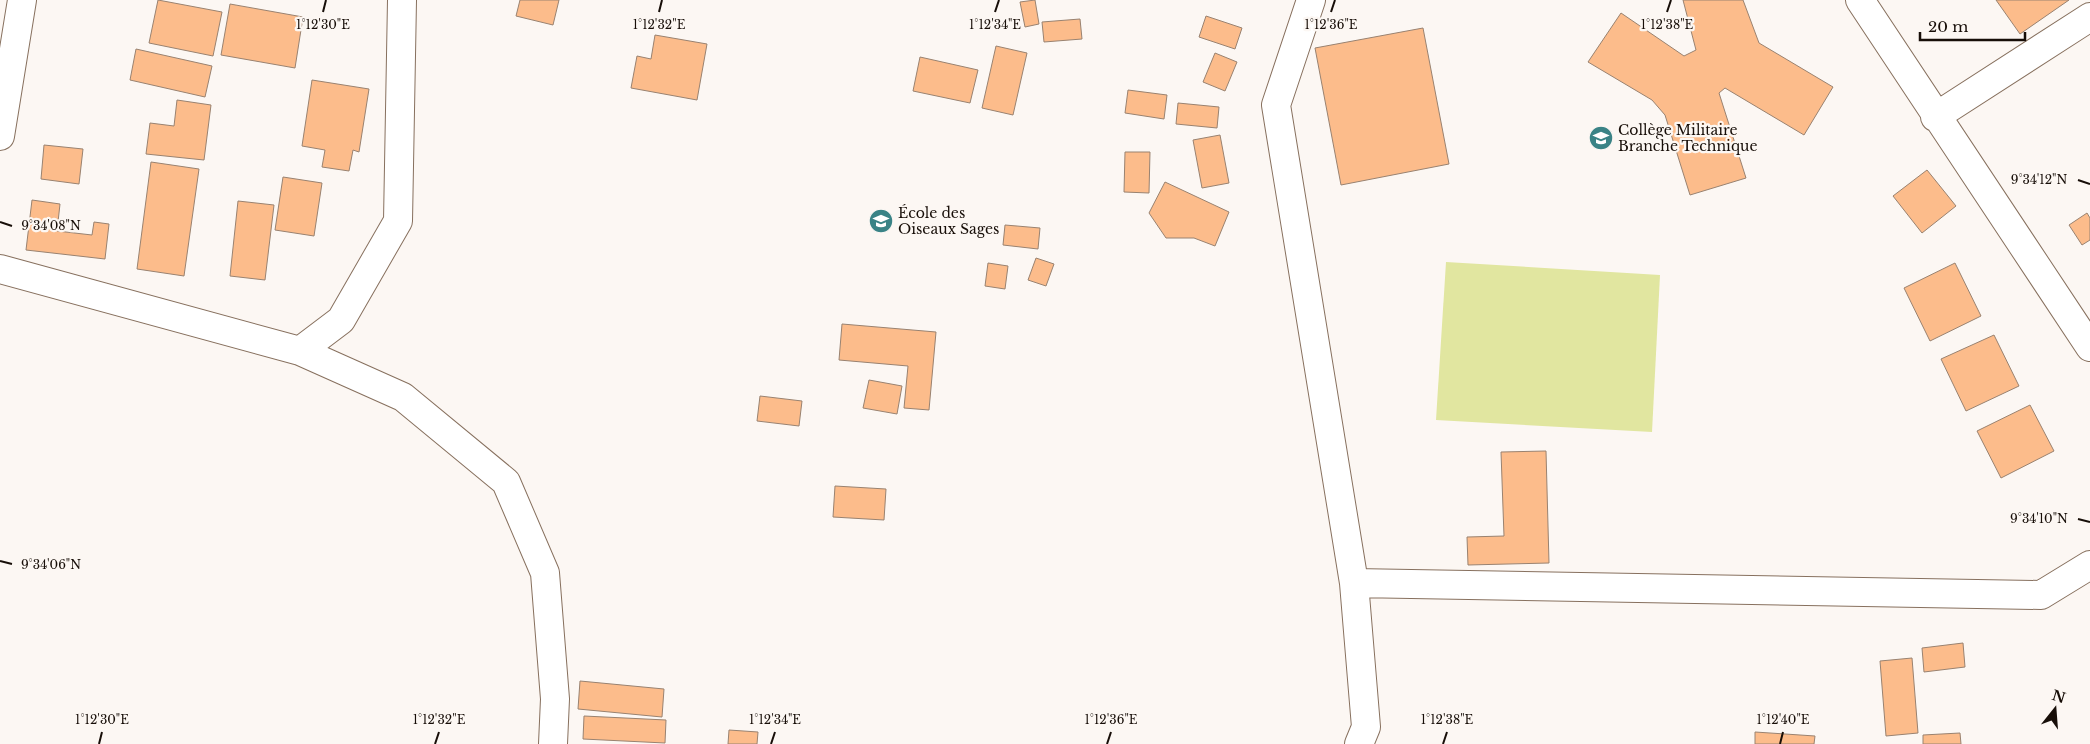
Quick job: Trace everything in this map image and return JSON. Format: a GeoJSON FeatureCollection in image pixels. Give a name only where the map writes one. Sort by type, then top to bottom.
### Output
{"type":"FeatureCollection","features":[{"type":"Feature","properties":{"kind":"street"},"geometry":{"type":"LineString","coordinates":[[0,136],[22,0]]}},
{"type":"Feature","properties":{"kind":"street"},"geometry":{"type":"LineString","coordinates":[[300,351],[341,320],[398,221],[402,0]]}},
{"type":"Feature","properties":{"kind":"street"},"geometry":{"type":"LineString","coordinates":[[1311,0],[1276,105],[1354,583],[1366,726],[1359,744]]}},
{"type":"Feature","properties":{"kind":"street"},"geometry":{"type":"LineString","coordinates":[[1860,0],[2090,347]]}},
{"type":"Feature","properties":{"kind":"street"},"geometry":{"type":"LineString","coordinates":[[1936,117],[2090,18]]}},
{"type":"Feature","properties":{"kind":"street"},"geometry":{"type":"LineString","coordinates":[[0,269],[300,351],[403,397],[506,482],[545,573],[555,699],[553,744]]}},
{"type":"Feature","properties":{"kind":"street"},"geometry":{"type":"LineString","coordinates":[[1354,583],[2041,595],[2090,565]]}},
{"type":"Feature","properties":{"kind":"green space"},"geometry":{"type":"Polygon","coordinates":[[[1446,262],[1660,275],[1652,432],[1436,420],[1446,262]]]}},
{"type":"Feature","properties":{"kind":"building"},"geometry":{"type":"Polygon","coordinates":[[[158,0],[222,12],[213,56],[149,43],[158,0]]]}},
{"type":"Feature","properties":{"kind":"building"},"geometry":{"type":"Polygon","coordinates":[[[520,0],[559,0],[553,25],[516,16],[520,0]]]}},
{"type":"Feature","properties":{"kind":"building"},"geometry":{"type":"Polygon","coordinates":[[[1035,0],[1039,24],[1025,27],[1020,2],[1035,0]]]}},
{"type":"Feature","properties":{"kind":"building"},"geometry":{"type":"Polygon","coordinates":[[[1683,0],[1743,0],[1759,43],[1833,87],[1804,135],[1725,88],[1719,93],[1746,178],[1690,195],[1665,115],[1652,100],[1588,62],[1621,13],[1684,56],[1696,50],[1683,0]]]}},
{"type":"Feature","properties":{"kind":"building"},"geometry":{"type":"Polygon","coordinates":[[[1996,0],[2069,0],[2020,34],[1996,0]]]}},
{"type":"Feature","properties":{"kind":"building"},"geometry":{"type":"Polygon","coordinates":[[[230,4],[303,17],[295,68],[221,55],[230,4]]]}},
{"type":"Feature","properties":{"kind":"building"},"geometry":{"type":"Polygon","coordinates":[[[1206,16],[1242,28],[1235,49],[1199,37],[1206,16]]]}},
{"type":"Feature","properties":{"kind":"building"},"geometry":{"type":"Polygon","coordinates":[[[1080,19],[1082,39],[1044,42],[1042,22],[1080,19]]]}},
{"type":"Feature","properties":{"kind":"building"},"geometry":{"type":"Polygon","coordinates":[[[1423,28],[1449,164],[1341,185],[1315,48],[1423,28]]]}},
{"type":"Feature","properties":{"kind":"building"},"geometry":{"type":"Polygon","coordinates":[[[655,35],[707,44],[697,100],[631,88],[637,56],[651,59],[655,35]]]}},
{"type":"Feature","properties":{"kind":"building"},"geometry":{"type":"Polygon","coordinates":[[[996,46],[1027,53],[1013,115],[982,108],[996,46]]]}},
{"type":"Feature","properties":{"kind":"building"},"geometry":{"type":"Polygon","coordinates":[[[136,49],[212,66],[205,97],[130,80],[136,49]]]}},
{"type":"Feature","properties":{"kind":"building"},"geometry":{"type":"Polygon","coordinates":[[[1215,53],[1237,62],[1225,91],[1203,82],[1215,53]]]}},
{"type":"Feature","properties":{"kind":"building"},"geometry":{"type":"Polygon","coordinates":[[[920,57],[978,70],[970,103],[913,91],[920,57]]]}},
{"type":"Feature","properties":{"kind":"building"},"geometry":{"type":"Polygon","coordinates":[[[312,80],[369,89],[359,152],[353,150],[349,171],[322,167],[325,150],[302,146],[312,80]]]}},
{"type":"Feature","properties":{"kind":"building"},"geometry":{"type":"Polygon","coordinates":[[[1128,90],[1167,95],[1164,119],[1125,113],[1128,90]]]}},
{"type":"Feature","properties":{"kind":"building"},"geometry":{"type":"Polygon","coordinates":[[[177,100],[211,105],[204,160],[146,154],[150,123],[174,126],[177,100]]]}},
{"type":"Feature","properties":{"kind":"building"},"geometry":{"type":"Polygon","coordinates":[[[1178,103],[1219,107],[1217,128],[1176,124],[1178,103]]]}},
{"type":"Feature","properties":{"kind":"building"},"geometry":{"type":"Polygon","coordinates":[[[1220,135],[1229,183],[1202,188],[1193,140],[1220,135]]]}},
{"type":"Feature","properties":{"kind":"building"},"geometry":{"type":"Polygon","coordinates":[[[44,145],[83,149],[79,184],[41,179],[44,145]]]}},
{"type":"Feature","properties":{"kind":"building"},"geometry":{"type":"Polygon","coordinates":[[[1125,152],[1150,152],[1149,193],[1124,192],[1125,152]]]}},
{"type":"Feature","properties":{"kind":"building"},"geometry":{"type":"Polygon","coordinates":[[[151,162],[199,169],[184,276],[137,269],[151,162]]]}},
{"type":"Feature","properties":{"kind":"building"},"geometry":{"type":"Polygon","coordinates":[[[1927,170],[1956,206],[1922,233],[1893,196],[1927,170]]]}},
{"type":"Feature","properties":{"kind":"building"},"geometry":{"type":"Polygon","coordinates":[[[283,177],[322,183],[314,236],[275,230],[283,177]]]}},
{"type":"Feature","properties":{"kind":"building"},"geometry":{"type":"Polygon","coordinates":[[[1165,182],[1229,212],[1215,246],[1194,238],[1166,238],[1149,213],[1165,182]]]}},
{"type":"Feature","properties":{"kind":"building"},"geometry":{"type":"Polygon","coordinates":[[[32,200],[60,204],[57,231],[92,235],[94,222],[109,224],[105,259],[26,250],[32,200]]]}},
{"type":"Feature","properties":{"kind":"building"},"geometry":{"type":"Polygon","coordinates":[[[238,201],[274,205],[265,280],[230,276],[238,201]]]}},
{"type":"Feature","properties":{"kind":"building"},"geometry":{"type":"Polygon","coordinates":[[[2087,213],[2090,218],[2090,240],[2082,245],[2069,225],[2087,213]]]}},
{"type":"Feature","properties":{"kind":"building"},"geometry":{"type":"Polygon","coordinates":[[[1005,225],[1040,228],[1038,249],[1003,245],[1005,225]]]}},
{"type":"Feature","properties":{"kind":"building"},"geometry":{"type":"Polygon","coordinates":[[[1036,258],[1054,264],[1046,286],[1028,280],[1036,258]]]}},
{"type":"Feature","properties":{"kind":"building"},"geometry":{"type":"Polygon","coordinates":[[[988,263],[1008,266],[1005,289],[985,286],[988,263]]]}},
{"type":"Feature","properties":{"kind":"building"},"geometry":{"type":"Polygon","coordinates":[[[1955,263],[1981,316],[1930,341],[1904,288],[1955,263]]]}},
{"type":"Feature","properties":{"kind":"building"},"geometry":{"type":"Polygon","coordinates":[[[842,324],[936,332],[929,410],[904,408],[908,366],[839,360],[842,324]]]}},
{"type":"Feature","properties":{"kind":"building"},"geometry":{"type":"Polygon","coordinates":[[[1994,335],[2019,386],[1966,411],[1941,359],[1994,335]]]}},
{"type":"Feature","properties":{"kind":"building"},"geometry":{"type":"Polygon","coordinates":[[[869,380],[902,386],[897,414],[863,408],[869,380]]]}},
{"type":"Feature","properties":{"kind":"building"},"geometry":{"type":"Polygon","coordinates":[[[760,396],[802,401],[799,426],[757,421],[760,396]]]}},
{"type":"Feature","properties":{"kind":"building"},"geometry":{"type":"Polygon","coordinates":[[[2030,405],[2054,451],[2001,478],[1977,431],[2030,405]]]}},
{"type":"Feature","properties":{"kind":"building"},"geometry":{"type":"Polygon","coordinates":[[[1546,451],[1549,563],[1468,565],[1467,537],[1504,536],[1501,452],[1546,451]]]}},
{"type":"Feature","properties":{"kind":"building"},"geometry":{"type":"Polygon","coordinates":[[[835,486],[886,489],[884,520],[833,517],[835,486]]]}},
{"type":"Feature","properties":{"kind":"building"},"geometry":{"type":"Polygon","coordinates":[[[1963,643],[1965,667],[1924,672],[1922,648],[1963,643]]]}},
{"type":"Feature","properties":{"kind":"building"},"geometry":{"type":"Polygon","coordinates":[[[1912,658],[1918,733],[1886,736],[1880,661],[1912,658]]]}},
{"type":"Feature","properties":{"kind":"building"},"geometry":{"type":"Polygon","coordinates":[[[580,681],[664,689],[662,717],[578,709],[580,681]]]}},
{"type":"Feature","properties":{"kind":"building"},"geometry":{"type":"Polygon","coordinates":[[[584,716],[666,720],[665,743],[583,739],[584,716]]]}},
{"type":"Feature","properties":{"kind":"building"},"geometry":{"type":"Polygon","coordinates":[[[729,730],[758,732],[757,744],[728,744],[729,730]]]}},
{"type":"Feature","properties":{"kind":"building"},"geometry":{"type":"Polygon","coordinates":[[[1755,732],[1815,736],[1814,744],[1755,744],[1755,732]]]}},
{"type":"Feature","properties":{"kind":"building"},"geometry":{"type":"Polygon","coordinates":[[[1960,733],[1961,744],[1923,744],[1923,735],[1960,733]]]}},
{"type":"Feature","properties":{"kind":"place","name":"Collège Militaire Branche Technique"},"geometry":{"type":"Point","coordinates":[1601,138]}},
{"type":"Feature","properties":{"kind":"place","name":"École des Oiseaux Sages"},"geometry":{"type":"Point","coordinates":[881,221]}}]}
